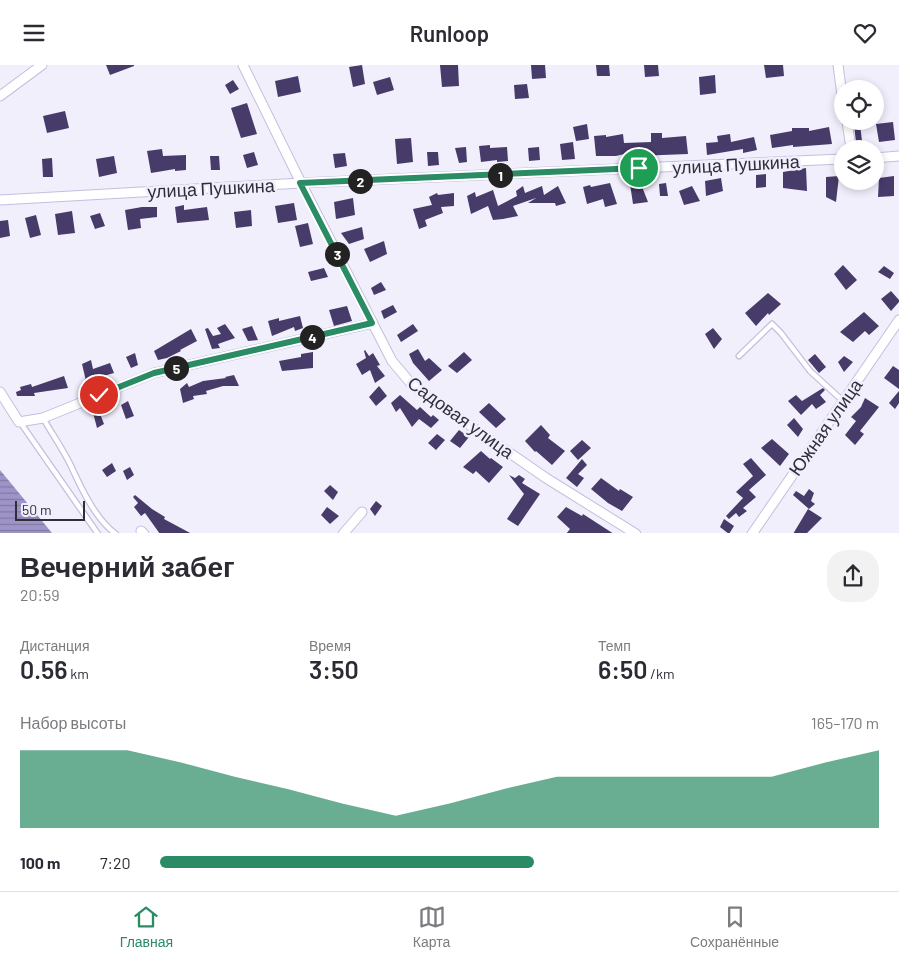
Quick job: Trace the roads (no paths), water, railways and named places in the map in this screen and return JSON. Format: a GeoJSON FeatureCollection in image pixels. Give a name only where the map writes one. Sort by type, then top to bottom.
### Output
{"type":"FeatureCollection","features":[{"type":"Feature","properties":{"kind":"street"},"geometry":{"type":"LineString","coordinates":[[0,96],[42,65]]}},
{"type":"Feature","properties":{"kind":"street","name":"Садовая улица"},"geometry":{"type":"LineString","coordinates":[[243,65],[300,183],[392,361],[413,386],[546,478],[636,533]]}},
{"type":"Feature","properties":{"kind":"street"},"geometry":{"type":"LineString","coordinates":[[838,65],[840,80]]}},
{"type":"Feature","properties":{"kind":"street"},"geometry":{"type":"LineString","coordinates":[[884,158],[899,157]]}},
{"type":"Feature","properties":{"kind":"street","name":"улица Пушкина"},"geometry":{"type":"LineString","coordinates":[[0,199],[300,183],[834,159]]}},
{"type":"Feature","properties":{"kind":"street","name":"Южная улица"},"geometry":{"type":"LineString","coordinates":[[752,533],[899,320]]}},
{"type":"Feature","properties":{"kind":"street"},"geometry":{"type":"LineString","coordinates":[[0,392],[19,422],[43,418],[154,373],[372,323]]}},
{"type":"Feature","properties":{"kind":"street"},"geometry":{"type":"LineString","coordinates":[[343,533],[362,512]]}},
{"type":"Feature","properties":{"kind":"lane"},"geometry":{"type":"LineString","coordinates":[[739,356],[772,324],[810,371],[843,401]]}},
{"type":"Feature","properties":{"kind":"lane"},"geometry":{"type":"LineString","coordinates":[[43,418],[70,465],[79,486],[106,525],[116,533]]}},
{"type":"Feature","properties":{"kind":"lane"},"geometry":{"type":"LineString","coordinates":[[19,422],[98,533]]}}]}
